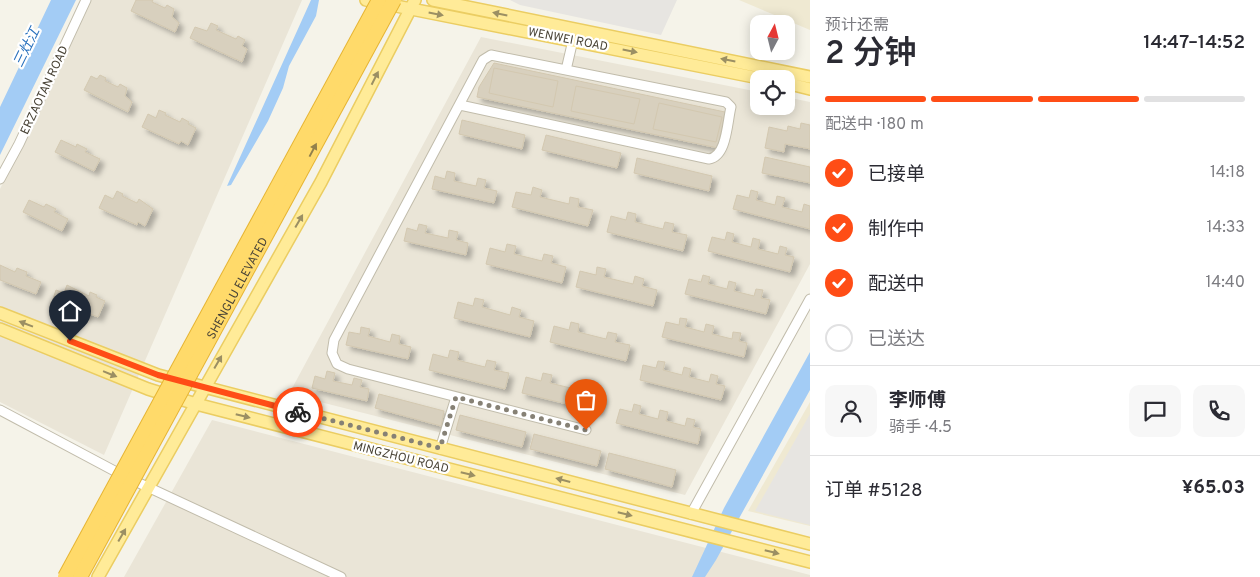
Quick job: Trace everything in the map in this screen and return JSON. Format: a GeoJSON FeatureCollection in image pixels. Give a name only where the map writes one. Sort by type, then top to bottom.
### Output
{"type":"FeatureCollection","features":[{"type":"Feature","properties":{"kind":"highway","name":"SHENGLU ELEVATED"},"geometry":{"type":"LineString","coordinates":[[66,577],[372,0]]}},
{"type":"Feature","properties":{"kind":"highway","name":"SHENGLU ELEVATED"},"geometry":{"type":"LineString","coordinates":[[80,577],[394,0]]}},
{"type":"Feature","properties":{"kind":"main road","name":"WENWEI ROAD"},"geometry":{"type":"LineString","coordinates":[[372,0],[413,4],[573,40],[750,76]]}},
{"type":"Feature","properties":{"kind":"main road"},"geometry":{"type":"LineString","coordinates":[[66,577],[168,398],[372,0]]}},
{"type":"Feature","properties":{"kind":"main road","name":"WENWEI ROAD"},"geometry":{"type":"LineString","coordinates":[[432,0],[810,77]]}},
{"type":"Feature","properties":{"kind":"main road"},"geometry":{"type":"LineString","coordinates":[[98,577],[321,182],[413,4]]}},
{"type":"Feature","properties":{"kind":"main road"},"geometry":{"type":"LineString","coordinates":[[795,86],[810,88]]}},
{"type":"Feature","properties":{"kind":"main road","name":"MINGZHOU ROAD"},"geometry":{"type":"LineString","coordinates":[[0,313],[158,375],[810,544]]}},
{"type":"Feature","properties":{"kind":"main road","name":"MINGZHOU ROAD"},"geometry":{"type":"LineString","coordinates":[[0,329],[148,389],[196,404],[810,562]]}},
{"type":"Feature","properties":{"kind":"street","name":"ERZAOTAN ROAD"},"geometry":{"type":"LineString","coordinates":[[0,179],[19,144],[86,0]]}},
{"type":"Feature","properties":{"kind":"street"},"geometry":{"type":"LineString","coordinates":[[566,70],[573,40]]}},
{"type":"Feature","properties":{"kind":"street"},"geometry":{"type":"LineString","coordinates":[[460,105],[709,159],[716,158],[721,152],[730,107],[726,102],[491,55],[483,60],[334,340],[332,353],[337,364],[348,369],[586,430]]}},
{"type":"Feature","properties":{"kind":"street"},"geometry":{"type":"LineString","coordinates":[[691,514],[810,299]]}},
{"type":"Feature","properties":{"kind":"street"},"geometry":{"type":"LineString","coordinates":[[440,448],[456,397]]}},
{"type":"Feature","properties":{"kind":"street"},"geometry":{"type":"LineString","coordinates":[[0,410],[124,476],[341,577]]}},
{"type":"Feature","properties":{"kind":"shaded area"},"geometry":{"type":"Polygon","coordinates":[[[91,0],[302,0],[104,455],[0,402],[0,189],[91,0]]]}},
{"type":"Feature","properties":{"kind":"shaded area"},"geometry":{"type":"Polygon","coordinates":[[[510,0],[677,0],[661,35],[520,5],[510,0]]]}},
{"type":"Feature","properties":{"kind":"shaded area"},"geometry":{"type":"Polygon","coordinates":[[[739,0],[810,0],[810,30],[795,24],[795,15],[774,15],[739,0]]]}},
{"type":"Feature","properties":{"kind":"shaded area"},"geometry":{"type":"Polygon","coordinates":[[[481,37],[750,90],[750,115],[795,115],[795,99],[810,102],[810,264],[685,495],[289,394],[481,37]]]}},
{"type":"Feature","properties":{"kind":"shaded area"},"geometry":{"type":"Polygon","coordinates":[[[810,402],[810,526],[748,511],[810,402]]]}},
{"type":"Feature","properties":{"kind":"shaded area"},"geometry":{"type":"Polygon","coordinates":[[[810,414],[810,525],[755,511],[810,414]]]}},
{"type":"Feature","properties":{"kind":"shaded area"},"geometry":{"type":"Polygon","coordinates":[[[212,420],[810,575],[810,577],[124,577],[212,420]]]}},
{"type":"Feature","properties":{"kind":"water"},"geometry":{"type":"Polygon","coordinates":[[[51,0],[76,0],[0,155],[0,107],[51,0]]]}},
{"type":"Feature","properties":{"kind":"water"},"geometry":{"type":"Polygon","coordinates":[[[311,0],[319,0],[316,16],[289,66],[283,88],[268,121],[231,185],[227,186],[311,0]]]}},
{"type":"Feature","properties":{"kind":"water"},"geometry":{"type":"Polygon","coordinates":[[[810,352],[810,390],[716,560],[705,577],[692,577],[724,508],[810,352]]]}},
{"type":"Feature","properties":{"kind":"building"},"geometry":{"type":"Polygon","coordinates":[[[136,0],[153,0],[152,2],[165,8],[167,5],[174,9],[172,17],[179,23],[175,32],[131,11],[136,0]]]}},
{"type":"Feature","properties":{"kind":"building"},"geometry":{"type":"Polygon","coordinates":[[[211,23],[218,26],[216,30],[236,39],[238,36],[245,40],[242,46],[247,49],[242,62],[190,38],[195,27],[207,31],[211,23]]]}},
{"type":"Feature","properties":{"kind":"building"},"geometry":{"type":"Polygon","coordinates":[[[494,63],[725,112],[718,148],[477,97],[479,87],[494,63]]]}},
{"type":"Feature","properties":{"kind":"building"},"geometry":{"type":"Polygon","coordinates":[[[494,68],[558,81],[553,107],[489,93],[494,68]]]}},
{"type":"Feature","properties":{"kind":"building"},"geometry":{"type":"Polygon","coordinates":[[[100,75],[106,78],[105,81],[118,87],[120,84],[127,88],[125,96],[132,102],[128,112],[84,90],[91,76],[97,79],[100,75]]]}},
{"type":"Feature","properties":{"kind":"building"},"geometry":{"type":"Polygon","coordinates":[[[576,86],[640,99],[634,124],[571,111],[576,86]]]}},
{"type":"Feature","properties":{"kind":"building"},"geometry":{"type":"Polygon","coordinates":[[[659,103],[722,117],[716,142],[653,129],[659,103]]]}},
{"type":"Feature","properties":{"kind":"building"},"geometry":{"type":"Polygon","coordinates":[[[159,110],[180,122],[182,118],[196,128],[188,145],[181,141],[179,144],[142,127],[148,114],[156,118],[159,110]]]}},
{"type":"Feature","properties":{"kind":"building"},"geometry":{"type":"Polygon","coordinates":[[[462,120],[525,135],[522,149],[459,134],[462,120]]]}},
{"type":"Feature","properties":{"kind":"building"},"geometry":{"type":"Polygon","coordinates":[[[801,123],[810,125],[810,149],[785,144],[784,152],[765,148],[769,127],[787,131],[788,126],[800,129],[801,123]]]}},
{"type":"Feature","properties":{"kind":"building"},"geometry":{"type":"Polygon","coordinates":[[[546,135],[621,153],[617,168],[542,150],[546,135]]]}},
{"type":"Feature","properties":{"kind":"building"},"geometry":{"type":"Polygon","coordinates":[[[61,140],[76,147],[77,144],[87,149],[85,152],[100,159],[94,171],[55,152],[61,140]]]}},
{"type":"Feature","properties":{"kind":"building"},"geometry":{"type":"Polygon","coordinates":[[[765,157],[810,167],[810,183],[762,173],[765,157]]]}},
{"type":"Feature","properties":{"kind":"building"},"geometry":{"type":"Polygon","coordinates":[[[637,158],[712,176],[709,191],[634,173],[637,158]]]}},
{"type":"Feature","properties":{"kind":"building"},"geometry":{"type":"Polygon","coordinates":[[[447,171],[455,173],[454,181],[476,186],[478,178],[486,180],[484,188],[497,191],[494,203],[432,189],[435,176],[445,179],[447,171]]]}},
{"type":"Feature","properties":{"kind":"building"},"geometry":{"type":"Polygon","coordinates":[[[533,187],[542,190],[540,197],[569,204],[570,197],[579,199],[578,207],[593,210],[588,226],[512,207],[516,192],[531,195],[533,187]]]}},
{"type":"Feature","properties":{"kind":"building"},"geometry":{"type":"Polygon","coordinates":[[[751,190],[758,192],[756,200],[775,205],[777,196],[785,198],[782,207],[802,212],[804,204],[810,206],[810,229],[733,209],[737,195],[749,198],[751,190]]]}},
{"type":"Feature","properties":{"kind":"building"},"geometry":{"type":"Polygon","coordinates":[[[117,191],[123,194],[122,196],[137,203],[139,199],[153,209],[145,226],[138,222],[137,225],[99,208],[105,195],[113,199],[117,191]]]}},
{"type":"Feature","properties":{"kind":"building"},"geometry":{"type":"Polygon","coordinates":[[[29,200],[44,207],[46,204],[56,209],[54,212],[68,219],[62,231],[23,212],[29,200]]]}},
{"type":"Feature","properties":{"kind":"building"},"geometry":{"type":"Polygon","coordinates":[[[628,212],[636,214],[635,222],[663,229],[665,222],[674,224],[672,232],[687,235],[683,251],[607,232],[611,216],[626,220],[628,212]]]}},
{"type":"Feature","properties":{"kind":"building"},"geometry":{"type":"Polygon","coordinates":[[[419,224],[427,226],[425,233],[448,238],[449,230],[458,232],[456,240],[468,243],[466,255],[404,241],[407,228],[417,231],[419,224]]]}},
{"type":"Feature","properties":{"kind":"building"},"geometry":{"type":"Polygon","coordinates":[[[727,232],[734,234],[732,242],[751,247],[753,238],[760,240],[758,249],[778,254],[780,246],[787,248],[785,255],[794,257],[790,272],[708,251],[712,237],[725,240],[727,232]]]}},
{"type":"Feature","properties":{"kind":"building"},"geometry":{"type":"Polygon","coordinates":[[[507,244],[516,246],[514,254],[542,261],[544,254],[553,256],[551,263],[566,267],[562,283],[486,264],[490,248],[505,252],[507,244]]]}},
{"type":"Feature","properties":{"kind":"building"},"geometry":{"type":"Polygon","coordinates":[[[0,265],[15,272],[17,268],[27,272],[26,276],[41,282],[36,294],[0,280],[0,265]]]}},
{"type":"Feature","properties":{"kind":"building"},"geometry":{"type":"Polygon","coordinates":[[[597,267],[606,269],[604,277],[633,284],[635,276],[644,279],[642,286],[657,290],[653,306],[576,287],[580,271],[596,275],[597,267]]]}},
{"type":"Feature","properties":{"kind":"building"},"geometry":{"type":"Polygon","coordinates":[[[703,275],[710,277],[708,284],[727,289],[729,281],[736,283],[734,291],[754,296],[756,289],[763,290],[761,298],[770,300],[766,314],[685,294],[689,279],[701,282],[703,275]]]}},
{"type":"Feature","properties":{"kind":"building"},"geometry":{"type":"Polygon","coordinates":[[[67,285],[89,296],[90,292],[105,301],[98,317],[90,314],[89,317],[52,302],[56,290],[64,293],[67,285]]]}},
{"type":"Feature","properties":{"kind":"building"},"geometry":{"type":"Polygon","coordinates":[[[475,298],[484,300],[482,307],[510,315],[512,307],[521,310],[519,317],[534,321],[530,337],[454,318],[458,302],[473,306],[475,298]]]}},
{"type":"Feature","properties":{"kind":"building"},"geometry":{"type":"Polygon","coordinates":[[[680,318],[687,319],[685,327],[704,332],[706,324],[714,326],[712,334],[732,339],[733,332],[741,333],[739,341],[747,343],[744,357],[662,337],[666,322],[679,325],[680,318]]]}},
{"type":"Feature","properties":{"kind":"building"},"geometry":{"type":"Polygon","coordinates":[[[571,322],[579,324],[578,332],[606,339],[608,332],[617,334],[615,342],[630,345],[626,361],[550,342],[554,326],[569,330],[571,322]]]}},
{"type":"Feature","properties":{"kind":"building"},"geometry":{"type":"Polygon","coordinates":[[[361,327],[370,329],[368,336],[390,342],[392,334],[400,336],[399,344],[411,347],[408,359],[346,345],[349,332],[360,334],[361,327]]]}},
{"type":"Feature","properties":{"kind":"building"},"geometry":{"type":"Polygon","coordinates":[[[450,350],[459,352],[457,360],[485,367],[487,360],[496,362],[494,370],[509,373],[505,389],[429,370],[433,354],[448,358],[450,350]]]}},
{"type":"Feature","properties":{"kind":"building"},"geometry":{"type":"Polygon","coordinates":[[[658,361],[665,362],[663,370],[682,375],[684,367],[691,369],[689,377],[709,382],[711,374],[718,376],[716,384],[725,386],[721,400],[640,380],[643,365],[656,368],[658,361]]]}},
{"type":"Feature","properties":{"kind":"building"},"geometry":{"type":"Polygon","coordinates":[[[327,371],[335,373],[333,381],[352,385],[354,378],[362,380],[360,387],[369,389],[367,401],[312,388],[315,376],[325,379],[327,371]]]}},
{"type":"Feature","properties":{"kind":"building"},"geometry":{"type":"Polygon","coordinates":[[[543,373],[552,375],[550,383],[579,390],[581,383],[590,385],[588,392],[603,396],[599,412],[522,393],[526,377],[541,381],[543,373]]]}},
{"type":"Feature","properties":{"kind":"building"},"geometry":{"type":"Polygon","coordinates":[[[379,394],[444,411],[441,426],[375,408],[379,394]]]}},
{"type":"Feature","properties":{"kind":"building"},"geometry":{"type":"Polygon","coordinates":[[[634,404],[641,406],[639,414],[658,419],[660,410],[668,412],[666,421],[685,426],[687,418],[695,420],[693,427],[701,429],[698,444],[616,423],[620,409],[632,412],[634,404]]]}},
{"type":"Feature","properties":{"kind":"building"},"geometry":{"type":"Polygon","coordinates":[[[460,415],[526,432],[522,447],[456,430],[460,415]]]}},
{"type":"Feature","properties":{"kind":"building"},"geometry":{"type":"Polygon","coordinates":[[[534,434],[601,451],[597,466],[530,449],[534,434]]]}},
{"type":"Feature","properties":{"kind":"building"},"geometry":{"type":"Polygon","coordinates":[[[609,453],[676,470],[672,487],[605,469],[609,453]]]}},
{"type":"Feature","properties":{"kind":"way so far"},"geometry":{"type":"LineString","coordinates":[[298,412],[440,448],[456,397],[586,430]]}},
{"type":"Feature","properties":{"kind":"route"},"geometry":{"type":"LineString","coordinates":[[70,341],[158,375],[298,412]]}},
{"type":"Feature","properties":{"kind":"water label","name":"三灶江"},"geometry":{"type":"Point","coordinates":[26,47]}}]}
